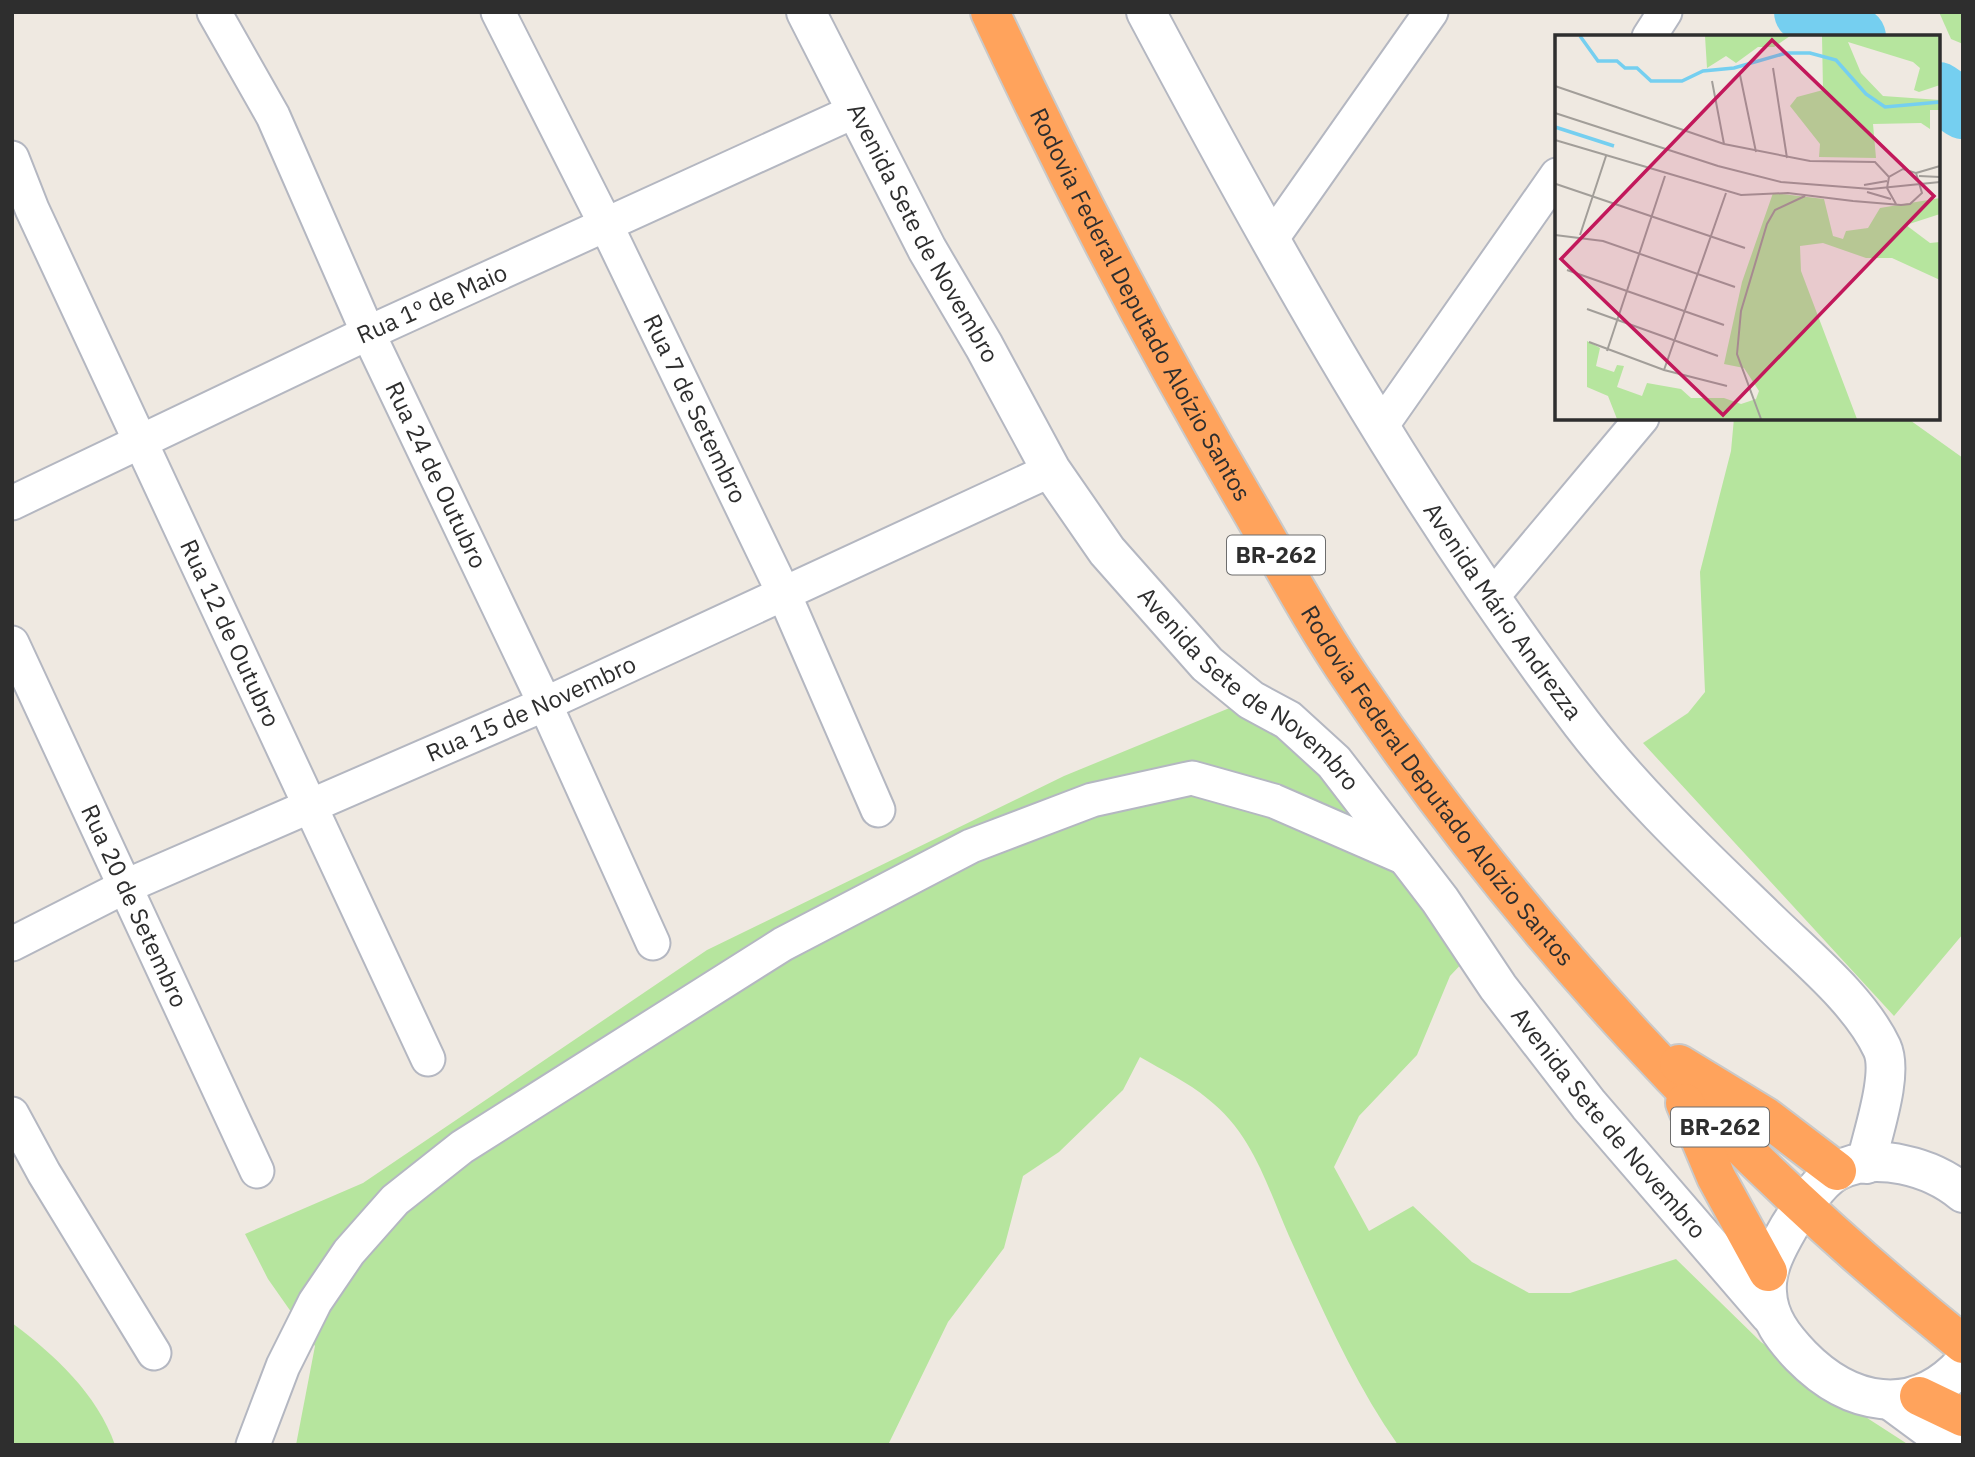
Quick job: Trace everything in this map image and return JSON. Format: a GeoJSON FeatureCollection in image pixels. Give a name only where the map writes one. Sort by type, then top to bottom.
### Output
{"type":"FeatureCollection","features":[{"type":"Feature","properties":{"kind":"highway","name":"Rodovia Federal Deputado Aloízio Santos"},"geometry":{"type":"LineString","coordinates":[[990,12],[1157,347],[1352,680],[1503,882],[1643,1045],[1727,1135],[1802,1206],[1876,1273],[1963,1344]]}},
{"type":"Feature","properties":{"kind":"highway"},"geometry":{"type":"LineString","coordinates":[[1643,1045],[1851,1168]]}},
{"type":"Feature","properties":{"kind":"highway"},"geometry":{"type":"LineString","coordinates":[[1673,1075],[1716,1177],[1768,1272]]}},
{"type":"Feature","properties":{"kind":"highway"},"geometry":{"type":"LineString","coordinates":[[1902,1398],[1963,1417]]}},
{"type":"Feature","properties":{"kind":"street","name":"Rua 24 de Outubro"},"geometry":{"type":"LineString","coordinates":[[214,12],[273,116],[368,333],[545,704],[653,943]]}},
{"type":"Feature","properties":{"kind":"street","name":"Rua 7 de Setembro"},"geometry":{"type":"LineString","coordinates":[[498,12],[607,225],[785,594],[878,810]]}},
{"type":"Feature","properties":{"kind":"street","name":"Avenida Sete de Novembro"},"geometry":{"type":"LineString","coordinates":[[806,12],[927,249],[984,346],[1051,470],[1107,551],[1207,664],[1251,700],[1289,720],[1334,762],[1440,900],[1498,987],[1589,1105],[1770,1315],[1787,1341],[1832,1382],[1862,1397],[1902,1398]]}},
{"type":"Feature","properties":{"kind":"street","name":"Avenida Mário Andrezza"},"geometry":{"type":"LineString","coordinates":[[1146,12],[1270,242],[1380,428],[1492,597],[1582,724],[1637,792],[1821,971],[1870,1028],[1884,1051],[1886,1073],[1851,1168]]}},
{"type":"Feature","properties":{"kind":"street"},"geometry":{"type":"LineString","coordinates":[[1270,242],[1431,12]]}},
{"type":"Feature","properties":{"kind":"street"},"geometry":{"type":"LineString","coordinates":[[1650,35],[1665,12]]}},
{"type":"Feature","properties":{"kind":"street","name":"Rua 1º de Maio"},"geometry":{"type":"LineString","coordinates":[[12,503],[141,439],[368,333],[855,111]]}},
{"type":"Feature","properties":{"kind":"street","name":"Rua 12 de Outubro"},"geometry":{"type":"LineString","coordinates":[[12,158],[32,209],[313,807],[428,1059]]}},
{"type":"Feature","properties":{"kind":"street"},"geometry":{"type":"LineString","coordinates":[[1380,428],[1555,178]]}},
{"type":"Feature","properties":{"kind":"street"},"geometry":{"type":"LineString","coordinates":[[1492,597],[1640,420]]}},
{"type":"Feature","properties":{"kind":"street","name":"Rua 15 de Novembro"},"geometry":{"type":"LineString","coordinates":[[12,944],[124,887],[545,704],[1051,470]]}},
{"type":"Feature","properties":{"kind":"street","name":"Rua 20 de Setembro"},"geometry":{"type":"LineString","coordinates":[[12,643],[257,1171]]}},
{"type":"Feature","properties":{"kind":"street"},"geometry":{"type":"LineString","coordinates":[[253,1445],[283,1366],[315,1302],[349,1252],[395,1200],[462,1147],[505,1118],[783,944],[971,846],[1092,800],[1192,778],[1274,801],[1407,859]]}},
{"type":"Feature","properties":{"kind":"street"},"geometry":{"type":"LineString","coordinates":[[12,1114],[44,1173],[154,1353]]}},
{"type":"Feature","properties":{"kind":"street"},"geometry":{"type":"LineString","coordinates":[[1770,1315],[1768,1272],[1782,1238],[1802,1206],[1851,1168],[1894,1163],[1922,1170],[1945,1180],[1963,1193]]}},
{"type":"Feature","properties":{"kind":"street"},"geometry":{"type":"LineString","coordinates":[[1947,1445],[1902,1398],[1937,1387],[1963,1364]]}},
{"type":"Feature","properties":{"kind":"green space"},"geometry":{"type":"Polygon","coordinates":[[[1939,12],[1963,12],[1963,44],[1951,39],[1939,12]]]}},
{"type":"Feature","properties":{"kind":"green space"},"geometry":{"type":"Polygon","coordinates":[[[1734,420],[1910,420],[1963,458],[1963,934],[1894,1016],[1643,743],[1688,713],[1705,692],[1700,572],[1731,451],[1734,420]]]}},
{"type":"Feature","properties":{"kind":"green space"},"geometry":{"type":"Polygon","coordinates":[[[1266,693],[1467,958],[1450,976],[1417,1055],[1359,1116],[1334,1167],[1369,1231],[1413,1206],[1472,1262],[1529,1293],[1570,1293],[1676,1259],[1761,1342],[1830,1394],[1909,1445],[1398,1445],[1366,1395],[1339,1343],[1266,1180],[1237,1128],[1200,1093],[1140,1057],[1123,1090],[1059,1152],[1023,1176],[1004,1248],[948,1322],[888,1445],[296,1445],[315,1346],[268,1279],[245,1234],[363,1183],[707,950],[1064,776],[1266,693]]]}},
{"type":"Feature","properties":{"kind":"green space"},"geometry":{"type":"Polygon","coordinates":[[[12,1323],[44,1348],[86,1392],[107,1426],[115,1445],[12,1445],[12,1323]]]}},
{"type":"Feature","properties":{"kind":"waterway"},"geometry":{"type":"LineString","coordinates":[[1804,12],[1852,35]]}},
{"type":"Feature","properties":{"kind":"waterway"},"geometry":{"type":"LineString","coordinates":[[1940,93],[1963,109]]}}]}
